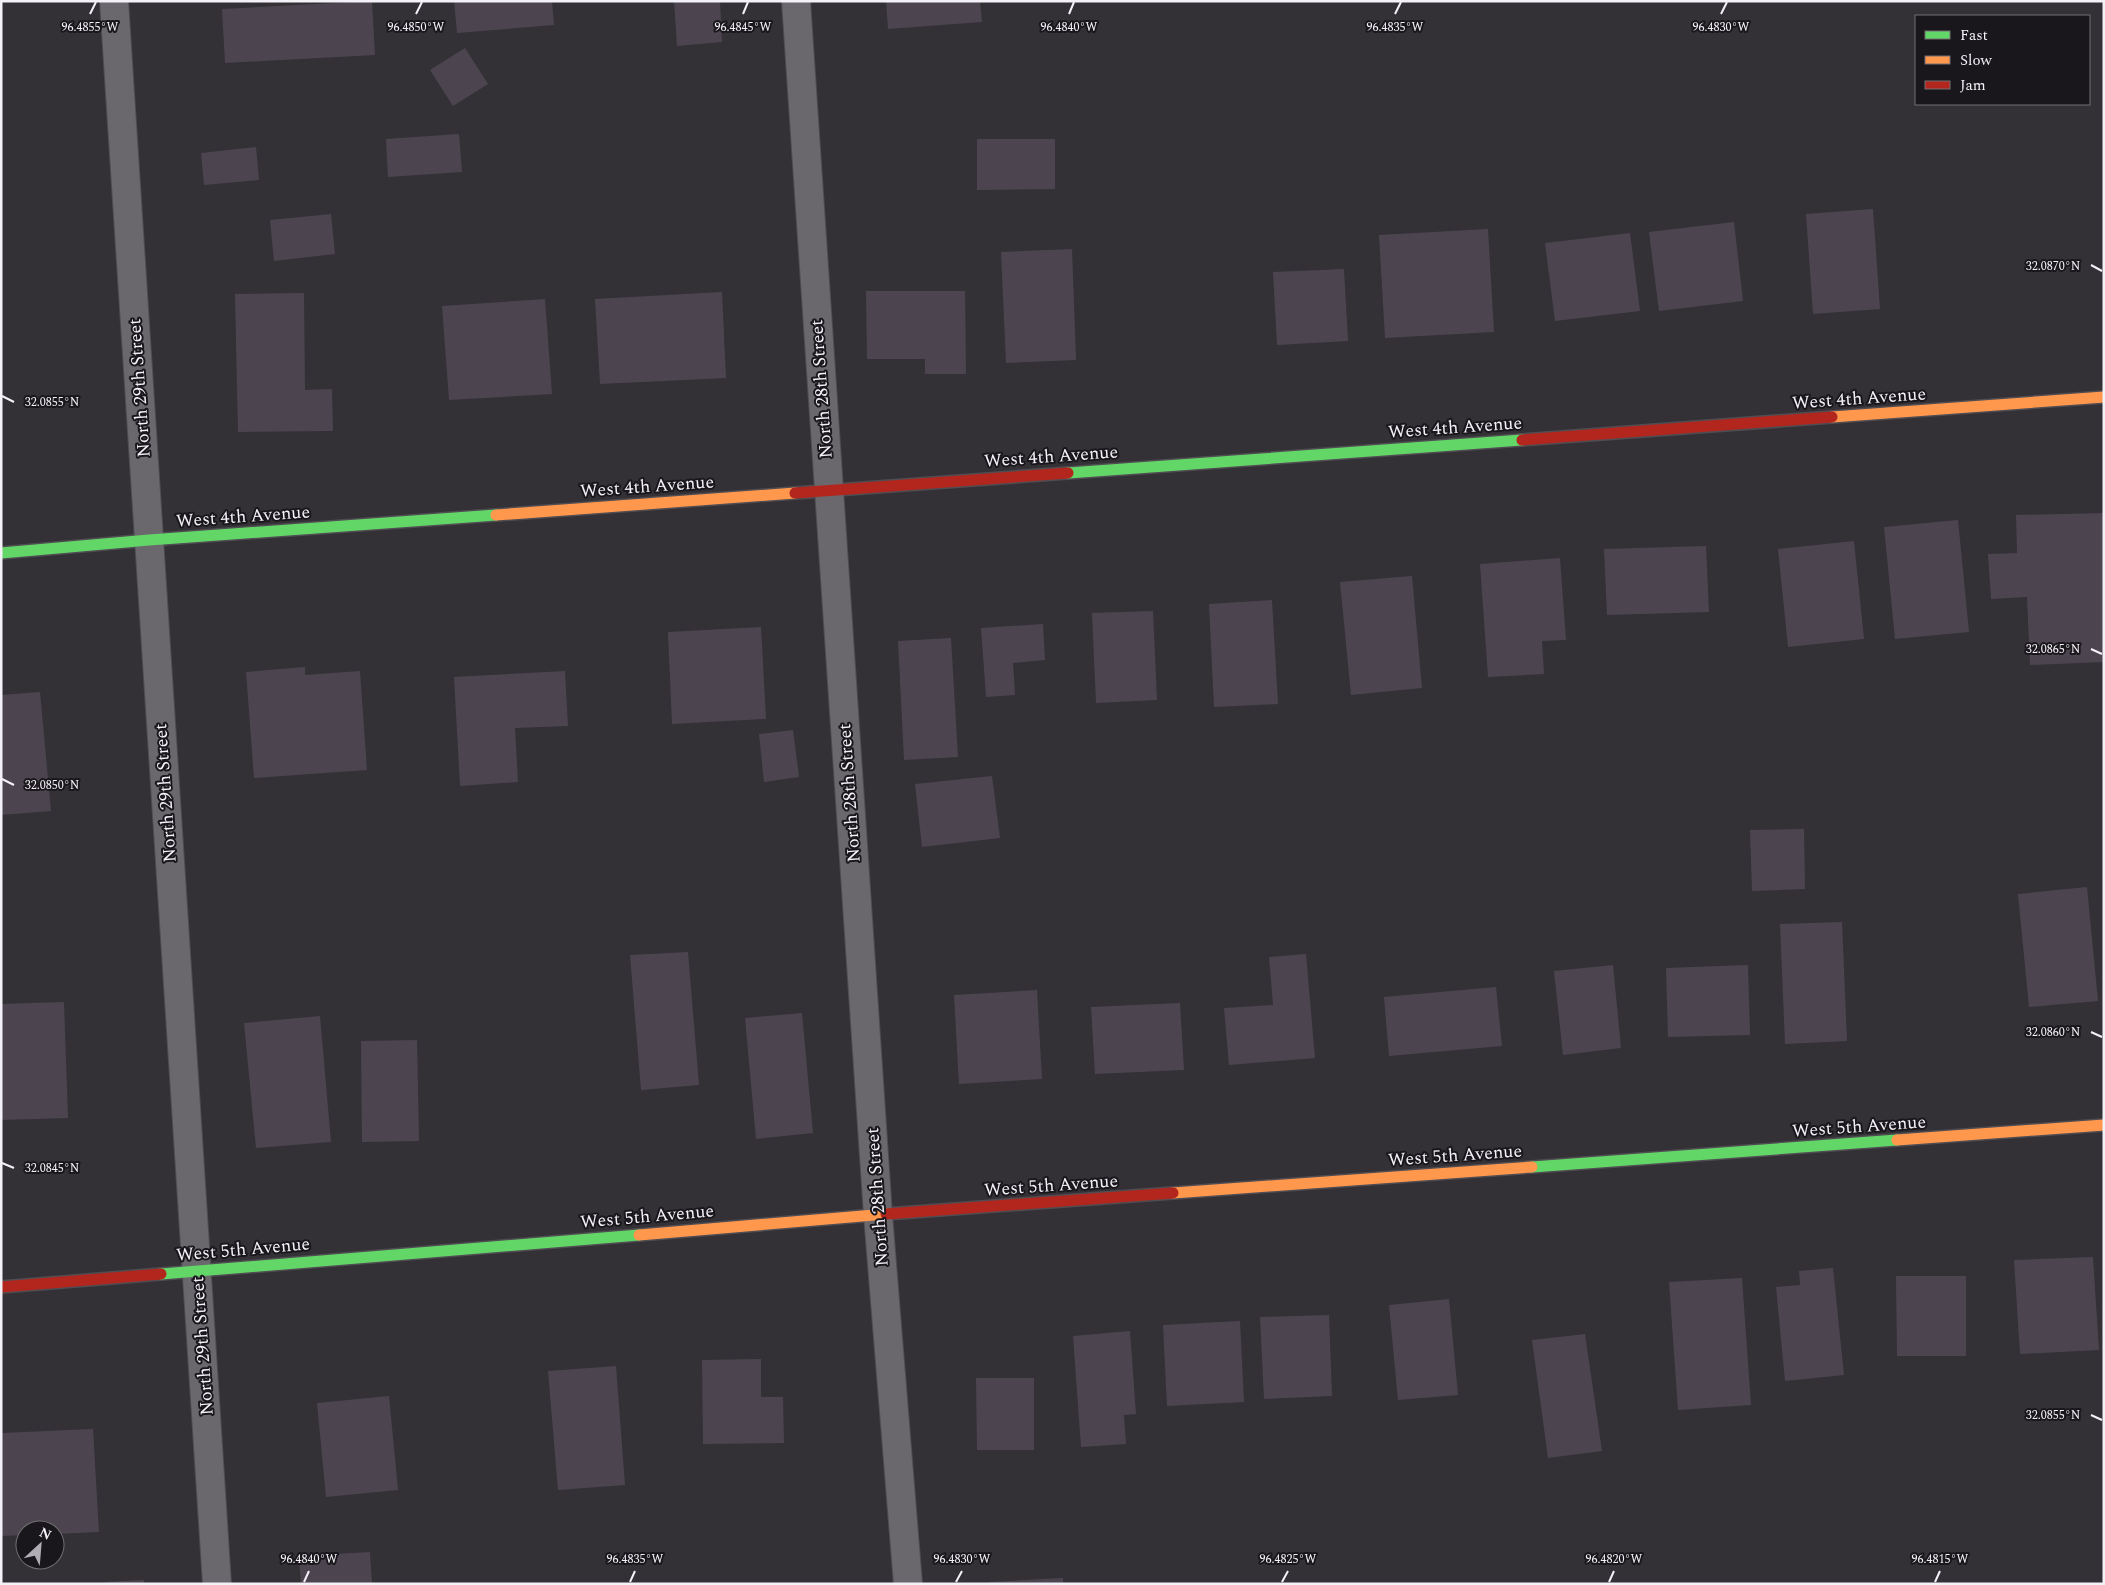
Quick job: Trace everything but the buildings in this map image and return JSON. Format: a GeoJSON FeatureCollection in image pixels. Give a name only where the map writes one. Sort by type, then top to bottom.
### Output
{"type":"FeatureCollection","features":[{"type":"Feature","properties":{"kind":"street","name":"North 29th Street"},"geometry":{"type":"LineString","coordinates":[[114,1],[217,1584]]}},
{"type":"Feature","properties":{"kind":"street","name":"North 28th Street"},"geometry":{"type":"LineString","coordinates":[[796,1],[878,1215],[908,1584]]}},
{"type":"Feature","properties":{"kind":"street","name":"West 4th Avenue"},"geometry":{"type":"LineString","coordinates":[[1,553],[148,540],[2104,398]]}},
{"type":"Feature","properties":{"kind":"street","name":"West 5th Avenue"},"geometry":{"type":"LineString","coordinates":[[1,1287],[878,1215],[2104,1125]]}},
{"type":"Feature","properties":{"kind":"traffic: fast"},"geometry":{"type":"LineString","coordinates":[[1068,473],[1522,440]]}},
{"type":"Feature","properties":{"kind":"traffic: fast"},"geometry":{"type":"LineString","coordinates":[[1,553],[149,540],[496,515]]}},
{"type":"Feature","properties":{"kind":"traffic: fast"},"geometry":{"type":"LineString","coordinates":[[1532,1167],[1897,1140]]}},
{"type":"Feature","properties":{"kind":"traffic: fast"},"geometry":{"type":"LineString","coordinates":[[161,1274],[639,1235]]}},
{"type":"Feature","properties":{"kind":"traffic: slow"},"geometry":{"type":"LineString","coordinates":[[1832,417],[2104,397]]}},
{"type":"Feature","properties":{"kind":"traffic: slow"},"geometry":{"type":"LineString","coordinates":[[496,515],[795,493]]}},
{"type":"Feature","properties":{"kind":"traffic: slow"},"geometry":{"type":"LineString","coordinates":[[1897,1140],[2104,1125]]}},
{"type":"Feature","properties":{"kind":"traffic: slow"},"geometry":{"type":"LineString","coordinates":[[1173,1193],[1532,1167]]}},
{"type":"Feature","properties":{"kind":"traffic: slow"},"geometry":{"type":"LineString","coordinates":[[639,1235],[886,1214]]}},
{"type":"Feature","properties":{"kind":"traffic: jam"},"geometry":{"type":"LineString","coordinates":[[1522,440],[1832,417]]}},
{"type":"Feature","properties":{"kind":"traffic: jam"},"geometry":{"type":"LineString","coordinates":[[795,493],[1068,473]]}},
{"type":"Feature","properties":{"kind":"traffic: jam"},"geometry":{"type":"LineString","coordinates":[[886,1214],[1173,1193]]}},
{"type":"Feature","properties":{"kind":"traffic: jam"},"geometry":{"type":"LineString","coordinates":[[1,1287],[161,1274]]}}]}
